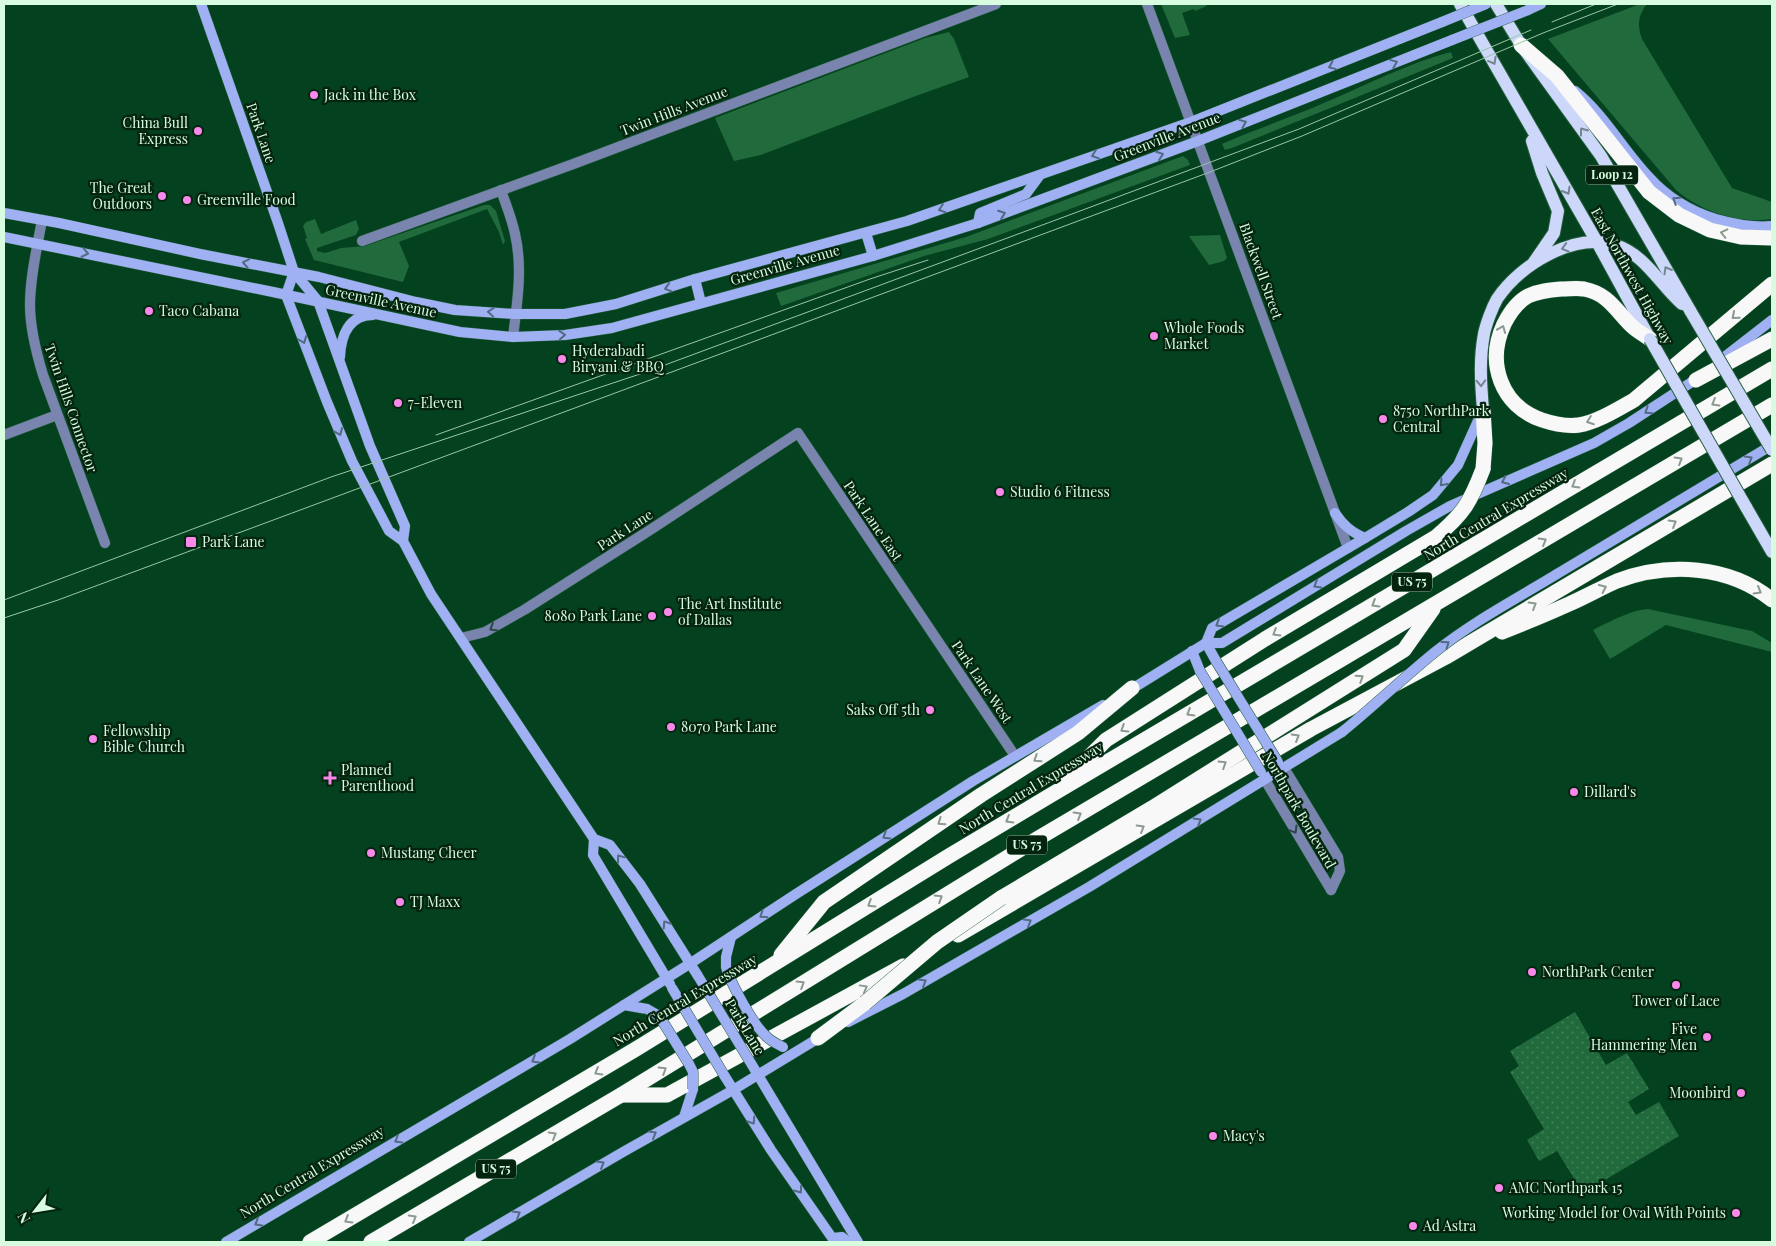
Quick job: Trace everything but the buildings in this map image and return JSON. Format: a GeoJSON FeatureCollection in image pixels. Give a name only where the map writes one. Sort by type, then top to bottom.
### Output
{"type":"FeatureCollection","features":[{"type":"Feature","properties":{"kind":"highway"},"geometry":{"type":"LineString","coordinates":[[1521,45],[1557,76],[1649,192],[1679,215],[1710,230],[1741,237],[1772,238]]}},
{"type":"Feature","properties":{"kind":"highway"},"geometry":{"type":"LineString","coordinates":[[1650,339],[1634,328],[1613,303],[1601,296],[1585,289],[1546,290],[1527,297],[1510,312],[1500,334],[1496,354],[1498,378],[1509,398],[1529,415],[1558,425],[1579,425],[1612,412],[1634,400],[1772,284]]}},
{"type":"Feature","properties":{"kind":"highway"},"geometry":{"type":"LineString","coordinates":[[1696,380],[1772,339]]}},
{"type":"Feature","properties":{"kind":"highway","name":"North Central Expressway"},"geometry":{"type":"LineString","coordinates":[[310,1242],[628,1054],[1051,795],[1772,369]]}},
{"type":"Feature","properties":{"kind":"highway","name":"US 75"},"geometry":{"type":"LineString","coordinates":[[371,1242],[621,1095],[982,872],[1772,405]]}},
{"type":"Feature","properties":{"kind":"highway"},"geometry":{"type":"LineString","coordinates":[[1051,795],[1106,740],[1265,639],[1436,537],[1451,524],[1465,510],[1483,469],[1485,443],[1483,410]]}},
{"type":"Feature","properties":{"kind":"highway"},"geometry":{"type":"LineString","coordinates":[[621,1095],[667,1095],[843,999],[1004,909],[1311,729],[1446,657],[1772,464]]}},
{"type":"Feature","properties":{"kind":"highway"},"geometry":{"type":"LineString","coordinates":[[1446,657],[1618,581],[1658,570],[1702,570],[1722,574],[1747,585],[1772,600]]}},
{"type":"Feature","properties":{"kind":"highway"},"geometry":{"type":"LineString","coordinates":[[818,1038],[865,1003],[937,942],[1001,898],[1194,782],[1404,650],[1437,603]]}},
{"type":"Feature","properties":{"kind":"highway"},"geometry":{"type":"LineString","coordinates":[[774,964],[824,902],[982,795],[1078,733],[1132,688]]}},
{"type":"Feature","properties":{"kind":"main road","name":"Park Lane"},"geometry":{"type":"LineString","coordinates":[[201,4],[294,272],[318,301],[370,446],[405,526],[403,541]]}},
{"type":"Feature","properties":{"kind":"main road","name":"East Northwest Highway"},"geometry":{"type":"LineString","coordinates":[[1460,4],[1772,552]]}},
{"type":"Feature","properties":{"kind":"main road","name":"Greenville Avenue"},"geometry":{"type":"LineString","coordinates":[[4,213],[294,272],[455,310],[516,314],[565,314],[616,304],[907,221],[1191,122],[1486,4]]}},
{"type":"Feature","properties":{"kind":"main road","name":"Loop 12"},"geometry":{"type":"LineString","coordinates":[[1496,4],[1521,45],[1601,156],[1772,450]]}},
{"type":"Feature","properties":{"kind":"main road","name":"Greenville Avenue"},"geometry":{"type":"LineString","coordinates":[[4,237],[460,332],[513,337],[565,335],[612,328],[873,256],[978,223],[1198,141],[1541,4]]}},
{"type":"Feature","properties":{"kind":"main road"},"geometry":{"type":"LineString","coordinates":[[1557,76],[1588,101],[1649,177],[1673,199],[1702,214],[1734,224],[1772,226]]}},
{"type":"Feature","properties":{"kind":"main road"},"geometry":{"type":"LineString","coordinates":[[1525,118],[1542,173],[1558,211],[1554,233],[1538,254],[1533,265]]}},
{"type":"Feature","properties":{"kind":"main road"},"geometry":{"type":"LineString","coordinates":[[978,223],[980,213],[1026,194],[1040,174]]}},
{"type":"Feature","properties":{"kind":"main road"},"geometry":{"type":"LineString","coordinates":[[866,233],[873,256]]}},
{"type":"Feature","properties":{"kind":"main road"},"geometry":{"type":"LineString","coordinates":[[1483,410],[1480,362],[1484,333],[1496,300],[1513,280],[1559,248],[1597,242],[1616,245],[1647,265],[1671,294],[1691,312]]}},
{"type":"Feature","properties":{"kind":"main road"},"geometry":{"type":"LineString","coordinates":[[286,295],[294,272]]}},
{"type":"Feature","properties":{"kind":"main road"},"geometry":{"type":"LineString","coordinates":[[695,280],[701,303]]}},
{"type":"Feature","properties":{"kind":"main road","name":"Park Lane"},"geometry":{"type":"LineString","coordinates":[[286,295],[352,461],[389,531],[403,541],[431,594],[594,839],[610,845],[640,884],[691,963],[858,1242]]}},
{"type":"Feature","properties":{"kind":"main road"},"geometry":{"type":"LineString","coordinates":[[340,363],[340,345],[344,333],[351,322],[359,317],[368,315],[384,315]]}},
{"type":"Feature","properties":{"kind":"main road","name":"North Central Expressway"},"geometry":{"type":"LineString","coordinates":[[226,1242],[570,1039],[1015,756],[1192,651],[1206,643],[1222,642],[1450,506],[1594,443],[1629,424],[1696,380],[1772,320]]}},
{"type":"Feature","properties":{"kind":"main road","name":"North Central Expressway"},"geometry":{"type":"LineString","coordinates":[[1206,643],[1212,628],[1365,538],[1433,495],[1458,465],[1483,410]]}},
{"type":"Feature","properties":{"kind":"main road"},"geometry":{"type":"LineString","coordinates":[[469,1242],[733,1090],[818,1038],[903,994],[1089,887],[1263,776],[1342,732],[1434,652],[1460,633],[1772,445]]}},
{"type":"Feature","properties":{"kind":"main road"},"geometry":{"type":"LineString","coordinates":[[1335,513],[1353,533],[1365,538]]}},
{"type":"Feature","properties":{"kind":"main road","name":"Northpark Boulevard"},"geometry":{"type":"LineString","coordinates":[[1206,643],[1281,766]]}},
{"type":"Feature","properties":{"kind":"main road","name":"Northpark Boulevard"},"geometry":{"type":"LineString","coordinates":[[1192,651],[1200,671],[1263,776]]}},
{"type":"Feature","properties":{"kind":"main road","name":"Park Lane"},"geometry":{"type":"LineString","coordinates":[[594,839],[593,855],[666,979],[733,1090],[831,1241]]}},
{"type":"Feature","properties":{"kind":"main road"},"geometry":{"type":"LineString","coordinates":[[731,937],[726,956],[726,967],[730,980],[765,1036],[783,1047],[796,1052]]}},
{"type":"Feature","properties":{"kind":"main road"},"geometry":{"type":"LineString","coordinates":[[624,1005],[647,1009],[656,1014],[690,1064],[693,1072],[693,1089],[684,1117]]}},
{"type":"Feature","properties":{"kind":"main road"},"geometry":{"type":"LineString","coordinates":[[831,1241],[842,1237],[848,1242]]}},
{"type":"Feature","properties":{"kind":"street","name":"Blackwell Street"},"geometry":{"type":"LineString","coordinates":[[1147,4],[1348,548]]}},
{"type":"Feature","properties":{"kind":"street","name":"Twin Hills Avenue"},"geometry":{"type":"LineString","coordinates":[[362,241],[991,5]]}},
{"type":"Feature","properties":{"kind":"street"},"geometry":{"type":"LineString","coordinates":[[501,190],[515,234],[518,255],[519,268],[513,337]]}},
{"type":"Feature","properties":{"kind":"street","name":"Twin Hills Connector"},"geometry":{"type":"LineString","coordinates":[[42,220],[30,288],[31,328],[40,366],[105,542]]}},
{"type":"Feature","properties":{"kind":"street"},"geometry":{"type":"LineString","coordinates":[[4,435],[57,415]]}},
{"type":"Feature","properties":{"kind":"street","name":"Park Lane"},"geometry":{"type":"LineString","coordinates":[[461,638],[486,632],[524,610],[656,527],[798,433]]}},
{"type":"Feature","properties":{"kind":"street","name":"Park Lane East"},"geometry":{"type":"LineString","coordinates":[[798,433],[925,623]]}},
{"type":"Feature","properties":{"kind":"street","name":"Park Lane West"},"geometry":{"type":"LineString","coordinates":[[925,623],[1015,756]]}},
{"type":"Feature","properties":{"kind":"street","name":"Northpark Boulevard"},"geometry":{"type":"LineString","coordinates":[[1263,776],[1331,890],[1340,871],[1338,856],[1290,776],[1281,766]]}},
{"type":"Feature","properties":{"kind":"green space"},"geometry":{"type":"Polygon","coordinates":[[[1161,4],[1208,4],[1195,11],[1194,9],[1182,13],[1190,35],[1175,38],[1161,4]]]}},
{"type":"Feature","properties":{"kind":"green space"},"geometry":{"type":"Polygon","coordinates":[[[1640,4],[1647,4],[1639,20],[1642,39],[1732,188],[1772,202],[1772,219],[1746,220],[1721,215],[1697,205],[1676,190],[1548,39],[1640,4]]]}},
{"type":"Feature","properties":{"kind":"green space"},"geometry":{"type":"Polygon","coordinates":[[[949,32],[954,39],[969,77],[761,155],[734,161],[715,118],[925,38],[949,32]]]}},
{"type":"Feature","properties":{"kind":"green space"},"geometry":{"type":"Polygon","coordinates":[[[1451,52],[1453,58],[1232,148],[1225,150],[1222,144],[1403,68],[1451,52]]]}},
{"type":"Feature","properties":{"kind":"green space"},"geometry":{"type":"Polygon","coordinates":[[[1183,156],[1190,165],[988,239],[924,256],[781,306],[776,293],[966,237],[1183,156]]]}},
{"type":"Feature","properties":{"kind":"green space"},"geometry":{"type":"Polygon","coordinates":[[[484,205],[490,205],[496,211],[505,241],[503,245],[499,232],[487,209],[399,242],[409,266],[403,282],[314,260],[305,239],[307,238],[303,226],[306,222],[315,219],[321,234],[356,220],[359,229],[356,235],[317,248],[317,251],[325,253],[341,248],[365,246],[484,205]]]}},
{"type":"Feature","properties":{"kind":"green space"},"geometry":{"type":"Polygon","coordinates":[[[1220,235],[1227,258],[1224,261],[1209,265],[1189,236],[1220,235]]]}},
{"type":"Feature","properties":{"kind":"green space"},"geometry":{"type":"Polygon","coordinates":[[[1648,609],[1752,631],[1772,643],[1772,652],[1666,625],[1610,659],[1593,630],[1627,614],[1648,609]]]}},
{"type":"Feature","properties":{"kind":"green space"},"geometry":{"type":"Polygon","coordinates":[[[1575,1012],[1606,1065],[1627,1053],[1649,1089],[1628,1102],[1636,1115],[1659,1102],[1679,1136],[1583,1193],[1557,1151],[1539,1161],[1527,1140],[1544,1129],[1510,1072],[1519,1066],[1510,1051],[1575,1012]]]}},
{"type":"Feature","properties":{"kind":"tram line"},"geometry":{"type":"LineString","coordinates":[[1552,22],[1596,4]]}},
{"type":"Feature","properties":{"kind":"tram line"},"geometry":{"type":"LineString","coordinates":[[4,618],[58,600],[1210,172],[1302,136],[1543,33],[1618,4]]}},
{"type":"Feature","properties":{"kind":"tram line"},"geometry":{"type":"LineString","coordinates":[[4,600],[331,477],[646,372],[1072,214],[1299,129],[1531,30]]}},
{"type":"Feature","properties":{"kind":"tram line"},"geometry":{"type":"LineString","coordinates":[[436,435],[870,279],[928,260]]}},
{"type":"Feature","properties":{"kind":"place","name":"Jack in the Box"},"geometry":{"type":"Point","coordinates":[314,95]}},
{"type":"Feature","properties":{"kind":"place","name":"China Bull Express"},"geometry":{"type":"Point","coordinates":[198,131]}},
{"type":"Feature","properties":{"kind":"place","name":"The Great Outdoors"},"geometry":{"type":"Point","coordinates":[162,196]}},
{"type":"Feature","properties":{"kind":"place","name":"Greenville Food"},"geometry":{"type":"Point","coordinates":[187,200]}},
{"type":"Feature","properties":{"kind":"place","name":"Taco Cabana"},"geometry":{"type":"Point","coordinates":[149,311]}},
{"type":"Feature","properties":{"kind":"place","name":"Whole Foods Market"},"geometry":{"type":"Point","coordinates":[1154,336]}},
{"type":"Feature","properties":{"kind":"place","name":"Hyderabadi Biryani & BBQ"},"geometry":{"type":"Point","coordinates":[562,359]}},
{"type":"Feature","properties":{"kind":"place","name":"7-Eleven"},"geometry":{"type":"Point","coordinates":[398,403]}},
{"type":"Feature","properties":{"kind":"place","name":"8750 NorthPark Central"},"geometry":{"type":"Point","coordinates":[1383,419]}},
{"type":"Feature","properties":{"kind":"place","name":"Studio 6 Fitness"},"geometry":{"type":"Point","coordinates":[1000,492]}},
{"type":"Feature","properties":{"kind":"place","name":"Park Lane"},"geometry":{"type":"Point","coordinates":[191,542]}},
{"type":"Feature","properties":{"kind":"place","name":"The Art Institute of Dallas"},"geometry":{"type":"Point","coordinates":[668,612]}},
{"type":"Feature","properties":{"kind":"place","name":"8080 Park Lane"},"geometry":{"type":"Point","coordinates":[652,616]}},
{"type":"Feature","properties":{"kind":"place","name":"Saks Off 5th"},"geometry":{"type":"Point","coordinates":[930,710]}},
{"type":"Feature","properties":{"kind":"place","name":"8070 Park Lane"},"geometry":{"type":"Point","coordinates":[671,727]}},
{"type":"Feature","properties":{"kind":"place","name":"Fellowship Bible Church"},"geometry":{"type":"Point","coordinates":[93,739]}},
{"type":"Feature","properties":{"kind":"place","name":"Planned Parenthood"},"geometry":{"type":"Point","coordinates":[330,778]}},
{"type":"Feature","properties":{"kind":"place","name":"Dillard's"},"geometry":{"type":"Point","coordinates":[1574,792]}},
{"type":"Feature","properties":{"kind":"place","name":"Mustang Cheer"},"geometry":{"type":"Point","coordinates":[371,853]}},
{"type":"Feature","properties":{"kind":"place","name":"TJ Maxx"},"geometry":{"type":"Point","coordinates":[400,902]}},
{"type":"Feature","properties":{"kind":"place","name":"NorthPark Center"},"geometry":{"type":"Point","coordinates":[1532,972]}},
{"type":"Feature","properties":{"kind":"place","name":"Tower of Lace"},"geometry":{"type":"Point","coordinates":[1676,985]}},
{"type":"Feature","properties":{"kind":"place","name":"Five Hammering Men"},"geometry":{"type":"Point","coordinates":[1707,1037]}},
{"type":"Feature","properties":{"kind":"place","name":"Moonbird"},"geometry":{"type":"Point","coordinates":[1741,1093]}},
{"type":"Feature","properties":{"kind":"place","name":"Macy's"},"geometry":{"type":"Point","coordinates":[1213,1136]}},
{"type":"Feature","properties":{"kind":"place","name":"AMC Northpark 15"},"geometry":{"type":"Point","coordinates":[1499,1188]}},
{"type":"Feature","properties":{"kind":"place","name":"Working Model for Oval With Points"},"geometry":{"type":"Point","coordinates":[1736,1213]}},
{"type":"Feature","properties":{"kind":"place","name":"Ad Astra"},"geometry":{"type":"Point","coordinates":[1413,1226]}}]}
